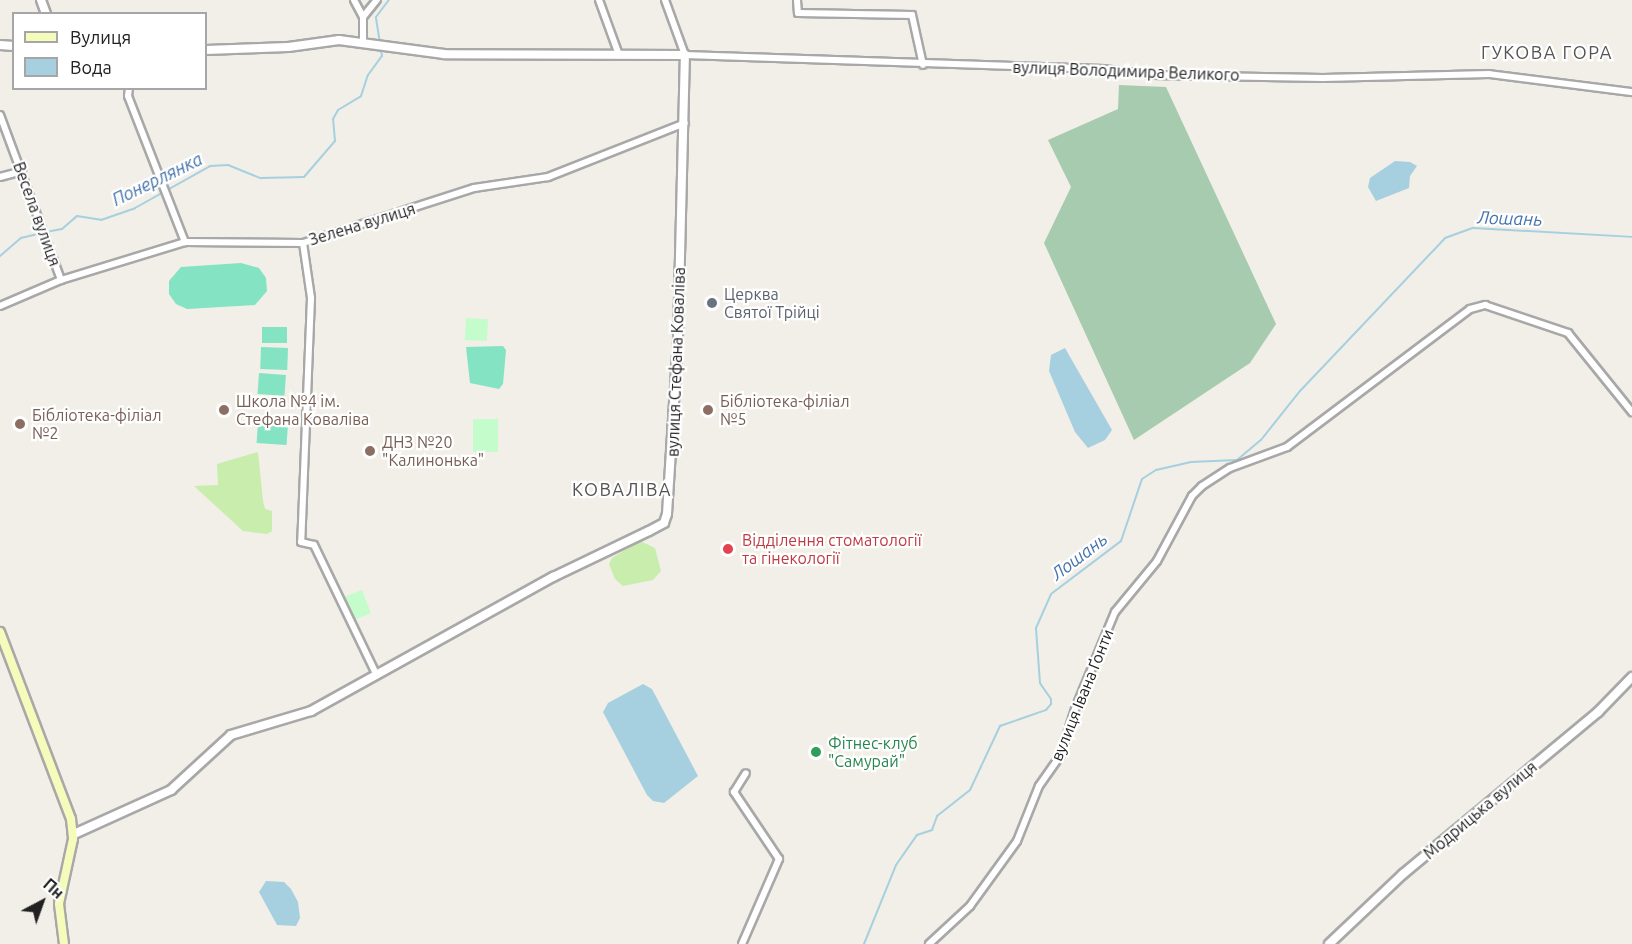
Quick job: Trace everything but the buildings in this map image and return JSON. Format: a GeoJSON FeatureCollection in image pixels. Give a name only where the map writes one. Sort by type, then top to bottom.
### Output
{"type":"FeatureCollection","features":[{"type":"Feature","properties":{"kind":"main road"},"geometry":{"type":"LineString","coordinates":[[0,632],[56,771],[74,834],[59,904],[64,944]]}},
{"type":"Feature","properties":{"kind":"street"},"geometry":{"type":"LineString","coordinates":[[354,0],[363,17],[363,41]]}},
{"type":"Feature","properties":{"kind":"street"},"geometry":{"type":"LineString","coordinates":[[363,17],[377,0]]}},
{"type":"Feature","properties":{"kind":"street"},"geometry":{"type":"LineString","coordinates":[[599,0],[619,55]]}},
{"type":"Feature","properties":{"kind":"street"},"geometry":{"type":"LineString","coordinates":[[665,0],[685,55]]}},
{"type":"Feature","properties":{"kind":"street"},"geometry":{"type":"LineString","coordinates":[[797,0],[798,12],[912,15],[923,65]]}},
{"type":"Feature","properties":{"kind":"street","name":"вулиця Володимира Великого"},"geometry":{"type":"LineString","coordinates":[[207,50],[363,41],[444,54],[685,55],[1323,78],[1489,74],[1632,92]]}},
{"type":"Feature","properties":{"kind":"street","name":"вулиця Стефана Коваліва"},"geometry":{"type":"LineString","coordinates":[[74,834],[171,790],[231,735],[311,711],[553,577],[664,523],[673,457],[685,123],[685,55]]}},
{"type":"Feature","properties":{"kind":"street"},"geometry":{"type":"LineString","coordinates":[[129,90],[128,96],[185,242]]}},
{"type":"Feature","properties":{"kind":"street","name":"Весела вулиця"},"geometry":{"type":"LineString","coordinates":[[0,115],[44,227],[61,280]]}},
{"type":"Feature","properties":{"kind":"street","name":"Зелена вулиця"},"geometry":{"type":"LineString","coordinates":[[0,306],[61,280],[185,242],[303,243],[474,188],[548,177],[685,123]]}},
{"type":"Feature","properties":{"kind":"street"},"geometry":{"type":"LineString","coordinates":[[0,177],[22,171]]}},
{"type":"Feature","properties":{"kind":"street"},"geometry":{"type":"LineString","coordinates":[[303,243],[311,298],[301,542],[314,545],[376,674]]}},
{"type":"Feature","properties":{"kind":"street","name":"вулиця Івана Ґонти"},"geometry":{"type":"LineString","coordinates":[[928,944],[970,906],[1017,841],[1039,786],[1060,756],[1075,709],[1115,612],[1157,561],[1192,496],[1203,486],[1230,468],[1287,447],[1470,309],[1493,306],[1568,333],[1632,412]]}},
{"type":"Feature","properties":{"kind":"street","name":"Модрицька вулиця"},"geometry":{"type":"LineString","coordinates":[[1329,944],[1403,874],[1598,712],[1632,677]]}},
{"type":"Feature","properties":{"kind":"street"},"geometry":{"type":"LineString","coordinates":[[742,944],[779,866],[777,854],[734,792],[746,773]]}},
{"type":"Feature","properties":{"kind":"green space"},"geometry":{"type":"Polygon","coordinates":[[[1119,85],[1166,87],[1276,324],[1250,363],[1134,440],[1044,243],[1071,187],[1048,140],[1118,109],[1119,85]]]}},
{"type":"Feature","properties":{"kind":"green space"},"geometry":{"type":"Polygon","coordinates":[[[241,263],[259,268],[266,278],[267,291],[255,305],[187,309],[176,304],[169,294],[169,281],[181,267],[241,263]]]}},
{"type":"Feature","properties":{"kind":"green space"},"geometry":{"type":"Polygon","coordinates":[[[466,318],[488,319],[487,341],[465,340],[466,318]]]}},
{"type":"Feature","properties":{"kind":"green space"},"geometry":{"type":"Polygon","coordinates":[[[262,327],[287,327],[287,343],[262,343],[262,327]]]}},
{"type":"Feature","properties":{"kind":"green space"},"geometry":{"type":"Polygon","coordinates":[[[503,346],[506,350],[503,384],[499,389],[470,383],[466,347],[503,346]]]}},
{"type":"Feature","properties":{"kind":"green space"},"geometry":{"type":"Polygon","coordinates":[[[261,347],[288,348],[287,370],[260,369],[261,347]]]}},
{"type":"Feature","properties":{"kind":"green space"},"geometry":{"type":"Polygon","coordinates":[[[259,373],[286,375],[284,396],[258,394],[259,373]]]}},
{"type":"Feature","properties":{"kind":"green space"},"geometry":{"type":"Polygon","coordinates":[[[473,419],[498,419],[498,452],[473,452],[473,419]]]}},
{"type":"Feature","properties":{"kind":"green space"},"geometry":{"type":"Polygon","coordinates":[[[258,423],[288,425],[287,445],[257,443],[258,423]]]}},
{"type":"Feature","properties":{"kind":"green space"},"geometry":{"type":"Polygon","coordinates":[[[258,452],[263,501],[265,509],[272,511],[272,531],[267,534],[243,531],[194,486],[218,485],[217,464],[258,452]]]}},
{"type":"Feature","properties":{"kind":"green space"},"geometry":{"type":"Polygon","coordinates":[[[640,541],[655,548],[661,571],[653,580],[623,586],[615,579],[609,564],[612,558],[640,541]]]}},
{"type":"Feature","properties":{"kind":"green space"},"geometry":{"type":"Polygon","coordinates":[[[362,590],[371,613],[354,620],[345,596],[362,590]]]}},
{"type":"Feature","properties":{"kind":"water"},"geometry":{"type":"Polygon","coordinates":[[[1395,161],[1410,162],[1417,166],[1410,176],[1409,188],[1376,201],[1368,187],[1370,178],[1395,161]]]}},
{"type":"Feature","properties":{"kind":"water"},"geometry":{"type":"Polygon","coordinates":[[[1065,348],[1112,430],[1105,440],[1088,448],[1075,432],[1049,371],[1051,355],[1065,348]]]}},
{"type":"Feature","properties":{"kind":"water"},"geometry":{"type":"Polygon","coordinates":[[[643,684],[652,689],[698,776],[664,803],[653,801],[647,795],[603,712],[608,703],[643,684]]]}},
{"type":"Feature","properties":{"kind":"water"},"geometry":{"type":"Polygon","coordinates":[[[266,881],[284,882],[291,889],[298,902],[300,918],[296,926],[277,925],[259,892],[266,881]]]}},
{"type":"Feature","properties":{"kind":"waterway","name":"Понерлянка"},"geometry":{"type":"LineString","coordinates":[[46,232],[62,229],[77,216],[101,220],[135,208],[210,166],[228,165],[261,178],[304,177],[335,141],[333,119],[338,110],[361,96],[368,75],[382,56],[376,17],[389,0]]}},
{"type":"Feature","properties":{"kind":"waterway","name":"Лошань"},"geometry":{"type":"LineString","coordinates":[[864,944],[896,865],[917,835],[932,830],[937,816],[970,790],[1000,726],[1046,710],[1051,704],[1051,699],[1040,683],[1036,628],[1051,594],[1121,541],[1142,479],[1156,470],[1191,462],[1237,460],[1261,440],[1300,391],[1445,238],[1473,228],[1632,237]]}},
{"type":"Feature","properties":{"kind":"waterway","name":"Понерлянка"},"geometry":{"type":"LineString","coordinates":[[0,256],[21,238],[41,233]]}},
{"type":"Feature","properties":{"kind":"place","name":"Церква Святої Трійці"},"geometry":{"type":"Point","coordinates":[712,303]}},
{"type":"Feature","properties":{"kind":"place","name":"Школа №4 ім. Стефана Коваліва"},"geometry":{"type":"Point","coordinates":[224,410]}},
{"type":"Feature","properties":{"kind":"place","name":"Бібліотека-філіал №5"},"geometry":{"type":"Point","coordinates":[708,410]}},
{"type":"Feature","properties":{"kind":"place","name":"Бібліотека-філіал №2"},"geometry":{"type":"Point","coordinates":[20,424]}},
{"type":"Feature","properties":{"kind":"place","name":"ДНЗ №20 \"Калинонька\""},"geometry":{"type":"Point","coordinates":[370,451]}},
{"type":"Feature","properties":{"kind":"place","name":"Відділення стоматології та гінекології"},"geometry":{"type":"Point","coordinates":[728,549]}},
{"type":"Feature","properties":{"kind":"place","name":"Фітнес-клуб \"Самурай\""},"geometry":{"type":"Point","coordinates":[816,752]}},
{"type":"Feature","properties":{"kind":"district","name":"ГУКОВА ГОРА"},"geometry":{"type":"Point","coordinates":[1547,52]}},
{"type":"Feature","properties":{"kind":"district","name":"КОВАЛІВА"},"geometry":{"type":"Point","coordinates":[622,489]}}]}
